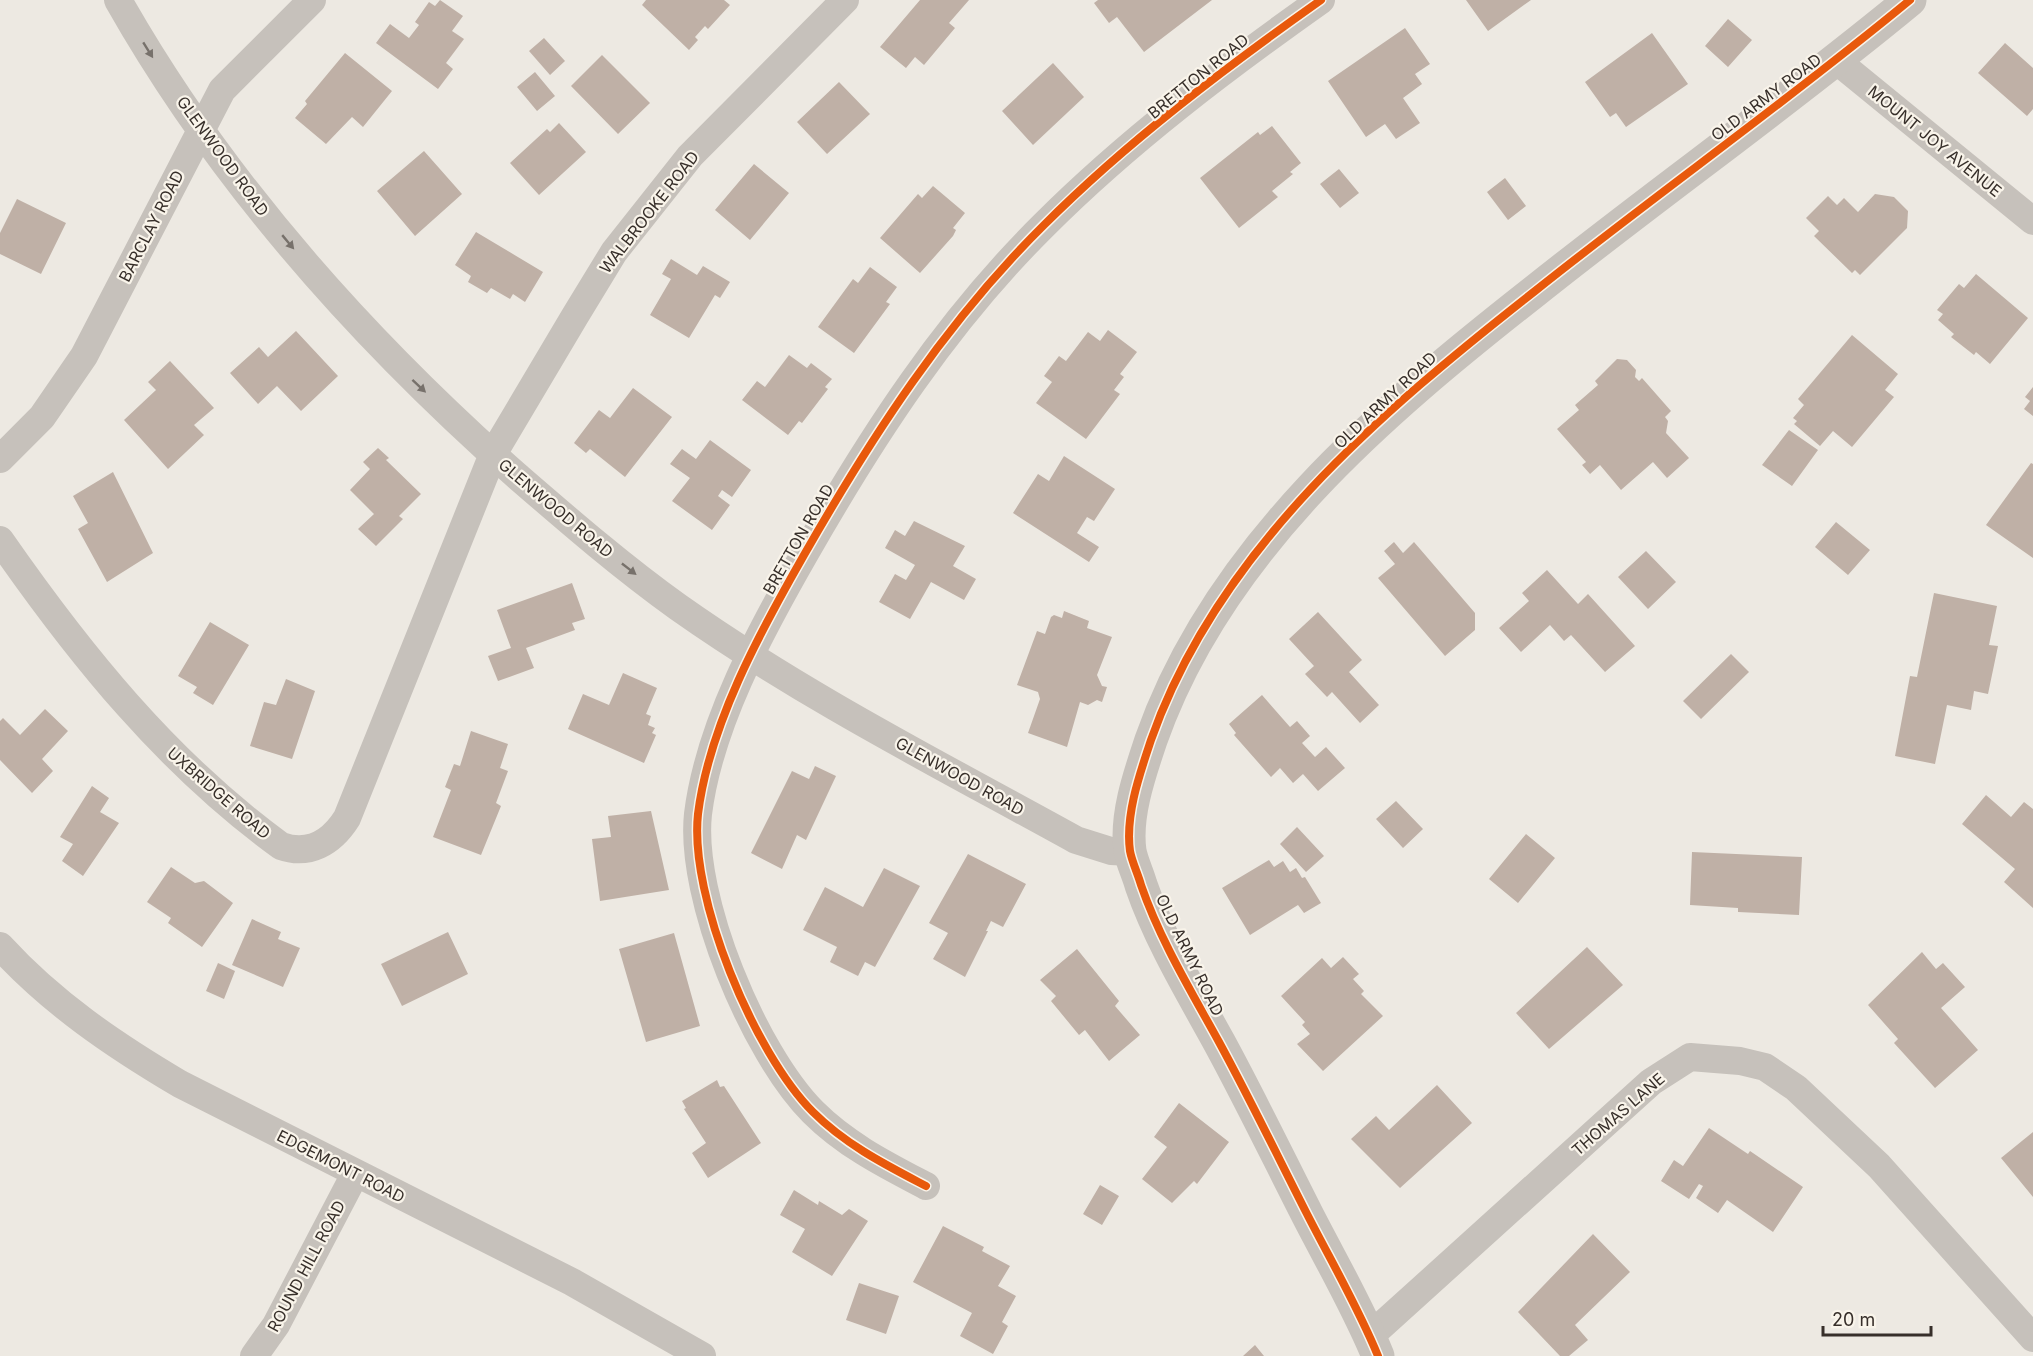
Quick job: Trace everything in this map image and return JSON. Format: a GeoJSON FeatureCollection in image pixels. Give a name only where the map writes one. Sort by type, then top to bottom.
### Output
{"type":"FeatureCollection","features":[{"type":"Feature","properties":{"kind":"street","name":"GLENWOOD ROAD"},"geometry":{"type":"LineString","coordinates":[[118,0],[200,130],[234,178],[356,320],[411,379],[493,454],[614,558],[677,606],[750,655],[846,713],[1076,840],[1111,851],[1130,852]]}},
{"type":"Feature","properties":{"kind":"street","name":"BARCLAY ROAD"},"geometry":{"type":"LineString","coordinates":[[0,459],[42,417],[84,356],[222,90],[312,0]]}},
{"type":"Feature","properties":{"kind":"street","name":"WALBROOKE ROAD"},"geometry":{"type":"LineString","coordinates":[[493,454],[614,252],[652,203],[735,109],[845,0]]}},
{"type":"Feature","properties":{"kind":"street","name":"BRETTON ROAD"},"geometry":{"type":"LineString","coordinates":[[926,1186],[852,1145],[817,1116],[789,1085],[764,1045],[738,989],[717,932],[703,884],[698,818],[711,756],[750,655],[817,533],[904,391],[993,279],[1045,224],[1100,174],[1263,41],[1321,0]]}},
{"type":"Feature","properties":{"kind":"street","name":"OLD ARMY ROAD"},"geometry":{"type":"LineString","coordinates":[[1374,1346],[1238,1078],[1167,947],[1130,852],[1131,814],[1143,764],[1172,689],[1212,614],[1240,574],[1293,511],[1379,422],[1446,361],[1595,243],[1837,61],[1910,0]]}},
{"type":"Feature","properties":{"kind":"street","name":"MOUNT JOY AVENUE"},"geometry":{"type":"LineString","coordinates":[[1837,61],[2033,221]]}},
{"type":"Feature","properties":{"kind":"street","name":"UXBRIDGE ROAD"},"geometry":{"type":"LineString","coordinates":[[0,540],[76,644],[119,698],[163,745],[257,828],[281,846],[293,850],[306,850],[322,844],[338,831],[346,818],[493,454]]}},
{"type":"Feature","properties":{"kind":"street","name":"EDGEMONT ROAD"},"geometry":{"type":"LineString","coordinates":[[0,946],[21,969],[71,1013],[118,1047],[180,1084],[572,1282],[702,1356]]}},
{"type":"Feature","properties":{"kind":"street","name":"THOMAS LANE"},"geometry":{"type":"LineString","coordinates":[[1374,1346],[1651,1082],[1690,1057],[1740,1061],[1765,1067],[1796,1088],[1879,1166],[2033,1338]]}},
{"type":"Feature","properties":{"kind":"street","name":"ROUND HILL ROAD"},"geometry":{"type":"LineString","coordinates":[[254,1356],[276,1325],[355,1174]]}},
{"type":"Feature","properties":{"kind":"building"},"geometry":{"type":"Polygon","coordinates":[[[440,0],[463,16],[452,31],[464,39],[446,63],[453,69],[438,89],[376,43],[390,24],[409,38],[419,25],[415,22],[429,2],[435,6],[440,0]]]}},
{"type":"Feature","properties":{"kind":"building"},"geometry":{"type":"Polygon","coordinates":[[[646,0],[724,0],[730,5],[708,29],[705,26],[695,37],[698,40],[689,50],[642,5],[646,0]]]}},
{"type":"Feature","properties":{"kind":"building"},"geometry":{"type":"Polygon","coordinates":[[[920,0],[969,0],[949,23],[955,28],[924,65],[915,57],[906,68],[880,47],[920,0]]]}},
{"type":"Feature","properties":{"kind":"building"},"geometry":{"type":"Polygon","coordinates":[[[1098,0],[1212,0],[1144,52],[1117,17],[1109,23],[1094,3],[1098,0]]]}},
{"type":"Feature","properties":{"kind":"building"},"geometry":{"type":"Polygon","coordinates":[[[1466,0],[1531,0],[1488,31],[1466,0]]]}},
{"type":"Feature","properties":{"kind":"building"},"geometry":{"type":"Polygon","coordinates":[[[1728,19],[1752,40],[1728,67],[1705,46],[1728,19]]]}},
{"type":"Feature","properties":{"kind":"building"},"geometry":{"type":"Polygon","coordinates":[[[1405,28],[1430,64],[1415,74],[1422,84],[1403,98],[1420,123],[1396,139],[1385,124],[1366,137],[1328,81],[1405,28]]]}},
{"type":"Feature","properties":{"kind":"building"},"geometry":{"type":"Polygon","coordinates":[[[1652,33],[1688,84],[1626,127],[1616,113],[1610,117],[1585,82],[1652,33]]]}},
{"type":"Feature","properties":{"kind":"building"},"geometry":{"type":"Polygon","coordinates":[[[544,38],[565,61],[550,75],[529,51],[544,38]]]}},
{"type":"Feature","properties":{"kind":"building"},"geometry":{"type":"Polygon","coordinates":[[[2005,43],[2033,68],[2033,109],[2027,116],[1978,73],[2005,43]]]}},
{"type":"Feature","properties":{"kind":"building"},"geometry":{"type":"Polygon","coordinates":[[[345,53],[392,91],[363,127],[352,117],[326,144],[295,118],[307,104],[305,101],[345,53]]]}},
{"type":"Feature","properties":{"kind":"building"},"geometry":{"type":"Polygon","coordinates":[[[602,55],[650,103],[618,134],[571,86],[602,55]]]}},
{"type":"Feature","properties":{"kind":"building"},"geometry":{"type":"Polygon","coordinates":[[[1053,63],[1084,97],[1033,145],[1002,111],[1053,63]]]}},
{"type":"Feature","properties":{"kind":"building"},"geometry":{"type":"Polygon","coordinates":[[[535,72],[555,96],[537,111],[517,87],[535,72]]]}},
{"type":"Feature","properties":{"kind":"building"},"geometry":{"type":"Polygon","coordinates":[[[839,82],[870,114],[827,154],[797,122],[839,82]]]}},
{"type":"Feature","properties":{"kind":"building"},"geometry":{"type":"Polygon","coordinates":[[[559,123],[586,152],[539,195],[510,163],[547,129],[550,132],[559,123]]]}},
{"type":"Feature","properties":{"kind":"building"},"geometry":{"type":"Polygon","coordinates":[[[1272,126],[1301,163],[1290,172],[1293,174],[1272,191],[1278,197],[1239,228],[1200,178],[1258,132],[1260,135],[1272,126]]]}},
{"type":"Feature","properties":{"kind":"building"},"geometry":{"type":"Polygon","coordinates":[[[424,151],[462,194],[415,236],[377,191],[424,151]]]}},
{"type":"Feature","properties":{"kind":"building"},"geometry":{"type":"Polygon","coordinates":[[[754,164],[789,193],[750,240],[715,210],[754,164]]]}},
{"type":"Feature","properties":{"kind":"building"},"geometry":{"type":"Polygon","coordinates":[[[1339,169],[1359,193],[1340,208],[1320,184],[1339,169]]]}},
{"type":"Feature","properties":{"kind":"building"},"geometry":{"type":"Polygon","coordinates":[[[1505,178],[1526,206],[1508,220],[1487,192],[1505,178]]]}},
{"type":"Feature","properties":{"kind":"building"},"geometry":{"type":"Polygon","coordinates":[[[933,186],[965,213],[953,228],[956,230],[953,236],[920,273],[880,238],[918,194],[922,198],[933,186]]]}},
{"type":"Feature","properties":{"kind":"building"},"geometry":{"type":"Polygon","coordinates":[[[1875,194],[1894,197],[1908,211],[1907,228],[1860,275],[1855,270],[1852,273],[1814,236],[1819,231],[1806,218],[1828,196],[1837,205],[1844,198],[1858,212],[1875,194]]]}},
{"type":"Feature","properties":{"kind":"building"},"geometry":{"type":"Polygon","coordinates":[[[17,199],[66,223],[41,274],[0,254],[0,233],[17,199]]]}},
{"type":"Feature","properties":{"kind":"building"},"geometry":{"type":"Polygon","coordinates":[[[476,232],[543,272],[525,302],[513,294],[510,299],[491,288],[487,293],[468,282],[471,276],[455,265],[476,232]]]}},
{"type":"Feature","properties":{"kind":"building"},"geometry":{"type":"Polygon","coordinates":[[[671,259],[697,275],[703,266],[730,282],[720,298],[715,295],[689,338],[650,315],[671,279],[662,274],[671,259]]]}},
{"type":"Feature","properties":{"kind":"building"},"geometry":{"type":"Polygon","coordinates":[[[870,267],[897,287],[886,302],[890,304],[854,353],[818,327],[853,279],[858,283],[870,267]]]}},
{"type":"Feature","properties":{"kind":"building"},"geometry":{"type":"Polygon","coordinates":[[[1976,274],[2028,318],[1990,364],[1976,352],[1974,355],[1951,337],[1954,334],[1938,320],[1943,314],[1937,310],[1959,284],[1964,288],[1976,274]]]}},
{"type":"Feature","properties":{"kind":"building"},"geometry":{"type":"Polygon","coordinates":[[[1108,330],[1137,352],[1120,374],[1124,377],[1114,390],[1120,394],[1086,439],[1036,403],[1052,382],[1044,376],[1059,356],[1066,361],[1088,332],[1100,341],[1108,330]]]}},
{"type":"Feature","properties":{"kind":"building"},"geometry":{"type":"Polygon","coordinates":[[[296,331],[338,376],[301,411],[277,386],[258,404],[230,373],[259,347],[268,357],[296,331]]]}},
{"type":"Feature","properties":{"kind":"building"},"geometry":{"type":"Polygon","coordinates":[[[1852,335],[1898,374],[1885,390],[1894,397],[1852,447],[1833,431],[1820,446],[1794,424],[1797,421],[1793,418],[1804,405],[1798,399],[1852,335]]]}},
{"type":"Feature","properties":{"kind":"building"},"geometry":{"type":"Polygon","coordinates":[[[789,355],[807,368],[811,363],[832,379],[825,387],[828,389],[802,423],[799,421],[788,435],[742,400],[757,381],[765,387],[789,355]]]}},
{"type":"Feature","properties":{"kind":"building"},"geometry":{"type":"Polygon","coordinates":[[[1617,359],[1627,360],[1636,370],[1635,377],[1639,381],[1642,378],[1671,411],[1665,417],[1668,421],[1666,433],[1689,458],[1667,478],[1653,462],[1621,490],[1600,465],[1590,474],[1582,465],[1586,462],[1557,429],[1579,410],[1575,405],[1598,385],[1595,381],[1617,359]]]}},
{"type":"Feature","properties":{"kind":"building"},"geometry":{"type":"Polygon","coordinates":[[[170,361],[214,408],[194,425],[204,435],[168,469],[124,420],[156,390],[148,382],[170,361]]]}},
{"type":"Feature","properties":{"kind":"building"},"geometry":{"type":"Polygon","coordinates":[[[2033,387],[2033,416],[2024,409],[2030,401],[2025,397],[2033,387]]]}},
{"type":"Feature","properties":{"kind":"building"},"geometry":{"type":"Polygon","coordinates":[[[633,388],[672,417],[625,477],[590,449],[586,453],[574,443],[599,410],[610,418],[633,388]]]}},
{"type":"Feature","properties":{"kind":"building"},"geometry":{"type":"Polygon","coordinates":[[[1789,430],[1818,450],[1792,486],[1762,465],[1789,430]]]}},
{"type":"Feature","properties":{"kind":"building"},"geometry":{"type":"Polygon","coordinates":[[[710,440],[751,470],[732,497],[722,490],[718,496],[730,505],[712,530],[672,501],[690,478],[670,464],[682,449],[696,459],[710,440]]]}},
{"type":"Feature","properties":{"kind":"building"},"geometry":{"type":"Polygon","coordinates":[[[378,448],[389,458],[386,460],[421,494],[399,516],[403,519],[376,546],[358,529],[374,514],[350,490],[370,469],[363,462],[378,448]]]}},
{"type":"Feature","properties":{"kind":"building"},"geometry":{"type":"Polygon","coordinates":[[[1064,456],[1115,489],[1094,521],[1087,517],[1077,533],[1099,547],[1089,562],[1013,513],[1038,474],[1049,481],[1064,456]]]}},
{"type":"Feature","properties":{"kind":"building"},"geometry":{"type":"Polygon","coordinates":[[[2031,463],[2033,464],[2033,558],[1986,525],[2031,463]]]}},
{"type":"Feature","properties":{"kind":"building"},"geometry":{"type":"Polygon","coordinates":[[[113,472],[153,553],[107,582],[78,529],[88,523],[73,496],[113,472]]]}},
{"type":"Feature","properties":{"kind":"building"},"geometry":{"type":"Polygon","coordinates":[[[914,521],[965,546],[953,566],[976,579],[964,600],[931,582],[910,619],[879,602],[895,574],[906,580],[915,565],[885,548],[895,530],[905,536],[914,521]]]}},
{"type":"Feature","properties":{"kind":"building"},"geometry":{"type":"Polygon","coordinates":[[[1836,522],[1870,550],[1848,575],[1815,547],[1836,522]]]}},
{"type":"Feature","properties":{"kind":"building"},"geometry":{"type":"Polygon","coordinates":[[[1394,542],[1403,553],[1414,542],[1475,613],[1475,630],[1445,656],[1378,578],[1395,564],[1384,551],[1394,542]]]}},
{"type":"Feature","properties":{"kind":"building"},"geometry":{"type":"Polygon","coordinates":[[[1646,551],[1676,582],[1648,609],[1618,577],[1646,551]]]}},
{"type":"Feature","properties":{"kind":"building"},"geometry":{"type":"Polygon","coordinates":[[[1547,570],[1578,604],[1588,594],[1635,646],[1605,672],[1571,635],[1564,641],[1550,625],[1521,652],[1499,628],[1529,601],[1522,593],[1547,570]]]}},
{"type":"Feature","properties":{"kind":"building"},"geometry":{"type":"Polygon","coordinates":[[[572,583],[585,619],[572,623],[575,630],[526,648],[534,668],[498,681],[488,656],[511,648],[497,610],[572,583]]]}},
{"type":"Feature","properties":{"kind":"building"},"geometry":{"type":"Polygon","coordinates":[[[1934,593],[1997,606],[1989,645],[1998,646],[1988,694],[1974,691],[1971,710],[1947,705],[1935,764],[1895,756],[1910,676],[1917,677],[1934,593]]]}},
{"type":"Feature","properties":{"kind":"building"},"geometry":{"type":"Polygon","coordinates":[[[1064,611],[1089,621],[1087,628],[1112,637],[1097,675],[1102,686],[1107,687],[1102,702],[1097,700],[1088,705],[1080,702],[1067,747],[1028,733],[1040,699],[1038,692],[1017,685],[1037,631],[1045,634],[1051,617],[1054,615],[1062,618],[1064,611]]]}},
{"type":"Feature","properties":{"kind":"building"},"geometry":{"type":"Polygon","coordinates":[[[1318,612],[1362,660],[1349,672],[1379,705],[1360,723],[1332,692],[1327,697],[1305,674],[1314,666],[1289,639],[1318,612]]]}},
{"type":"Feature","properties":{"kind":"building"},"geometry":{"type":"Polygon","coordinates":[[[210,622],[249,645],[213,705],[193,693],[197,687],[178,676],[210,622]]]}},
{"type":"Feature","properties":{"kind":"building"},"geometry":{"type":"Polygon","coordinates":[[[1731,654],[1749,672],[1701,719],[1683,701],[1731,654]]]}},
{"type":"Feature","properties":{"kind":"building"},"geometry":{"type":"Polygon","coordinates":[[[623,673],[657,688],[646,714],[651,716],[648,725],[655,728],[652,733],[656,735],[644,763],[568,729],[583,694],[609,705],[623,673]]]}},
{"type":"Feature","properties":{"kind":"building"},"geometry":{"type":"Polygon","coordinates":[[[286,679],[315,691],[292,759],[250,746],[264,702],[276,705],[286,679]]]}},
{"type":"Feature","properties":{"kind":"building"},"geometry":{"type":"Polygon","coordinates":[[[1262,695],[1290,727],[1297,721],[1310,736],[1302,743],[1315,757],[1326,747],[1345,768],[1318,791],[1303,774],[1293,783],[1280,768],[1271,777],[1234,735],[1236,733],[1229,724],[1262,695]]]}},
{"type":"Feature","properties":{"kind":"building"},"geometry":{"type":"Polygon","coordinates":[[[45,709],[68,731],[42,759],[53,771],[32,793],[0,760],[0,721],[3,718],[20,735],[45,709]]]}},
{"type":"Feature","properties":{"kind":"building"},"geometry":{"type":"Polygon","coordinates":[[[471,731],[508,744],[500,768],[508,771],[496,803],[501,806],[481,855],[433,837],[451,790],[445,787],[454,764],[460,766],[471,731]]]}},
{"type":"Feature","properties":{"kind":"building"},"geometry":{"type":"Polygon","coordinates":[[[815,766],[836,776],[806,840],[797,835],[782,869],[751,853],[792,771],[809,779],[815,766]]]}},
{"type":"Feature","properties":{"kind":"building"},"geometry":{"type":"Polygon","coordinates":[[[92,786],[109,798],[100,812],[119,823],[83,876],[62,861],[73,844],[60,837],[92,786]]]}},
{"type":"Feature","properties":{"kind":"building"},"geometry":{"type":"Polygon","coordinates":[[[1986,795],[2011,817],[2024,802],[2033,809],[2033,908],[2004,882],[2015,869],[1962,824],[1986,795]]]}},
{"type":"Feature","properties":{"kind":"building"},"geometry":{"type":"Polygon","coordinates":[[[1396,801],[1423,829],[1403,848],[1376,819],[1396,801]]]}},
{"type":"Feature","properties":{"kind":"building"},"geometry":{"type":"Polygon","coordinates":[[[651,811],[669,890],[600,901],[592,839],[611,837],[608,816],[651,811]]]}},
{"type":"Feature","properties":{"kind":"building"},"geometry":{"type":"Polygon","coordinates":[[[1297,827],[1324,856],[1306,872],[1280,844],[1297,827]]]}},
{"type":"Feature","properties":{"kind":"building"},"geometry":{"type":"Polygon","coordinates":[[[1526,834],[1555,858],[1518,903],[1489,879],[1526,834]]]}},
{"type":"Feature","properties":{"kind":"building"},"geometry":{"type":"Polygon","coordinates":[[[1692,852],[1802,857],[1799,915],[1738,912],[1738,908],[1690,905],[1692,852]]]}},
{"type":"Feature","properties":{"kind":"building"},"geometry":{"type":"Polygon","coordinates":[[[968,854],[1026,884],[1003,927],[991,921],[965,977],[933,959],[948,933],[929,923],[968,854]]]}},
{"type":"Feature","properties":{"kind":"building"},"geometry":{"type":"Polygon","coordinates":[[[1269,860],[1274,867],[1283,861],[1290,872],[1296,868],[1302,878],[1305,877],[1321,903],[1304,913],[1298,905],[1250,935],[1222,888],[1269,860]]]}},
{"type":"Feature","properties":{"kind":"building"},"geometry":{"type":"Polygon","coordinates":[[[171,867],[195,883],[204,881],[233,903],[202,947],[168,923],[171,918],[147,902],[171,867]]]}},
{"type":"Feature","properties":{"kind":"building"},"geometry":{"type":"Polygon","coordinates":[[[884,868],[920,886],[875,967],[865,962],[858,976],[830,962],[837,947],[803,930],[825,887],[863,907],[884,868]]]}},
{"type":"Feature","properties":{"kind":"building"},"geometry":{"type":"Polygon","coordinates":[[[252,919],[281,932],[278,939],[300,948],[283,987],[232,965],[252,919]]]}},
{"type":"Feature","properties":{"kind":"building"},"geometry":{"type":"Polygon","coordinates":[[[448,932],[468,974],[402,1006],[381,964],[448,932]]]}},
{"type":"Feature","properties":{"kind":"building"},"geometry":{"type":"Polygon","coordinates":[[[674,933],[700,1026],[646,1042],[619,949],[674,933]]]}},
{"type":"Feature","properties":{"kind":"building"},"geometry":{"type":"Polygon","coordinates":[[[1587,947],[1623,985],[1549,1049],[1516,1013],[1587,947]]]}},
{"type":"Feature","properties":{"kind":"building"},"geometry":{"type":"Polygon","coordinates":[[[1077,949],[1119,1001],[1115,1006],[1140,1035],[1109,1061],[1085,1030],[1079,1035],[1051,1001],[1056,996],[1040,980],[1077,949]]]}},
{"type":"Feature","properties":{"kind":"building"},"geometry":{"type":"Polygon","coordinates":[[[1922,952],[1936,969],[1943,963],[1965,987],[1941,1008],[1978,1050],[1935,1088],[1894,1043],[1898,1039],[1868,1005],[1922,952]]]}},
{"type":"Feature","properties":{"kind":"building"},"geometry":{"type":"Polygon","coordinates":[[[1343,957],[1359,974],[1353,979],[1364,991],[1361,994],[1383,1016],[1323,1071],[1297,1044],[1310,1034],[1302,1025],[1305,1022],[1281,996],[1322,958],[1331,968],[1343,957]]]}},
{"type":"Feature","properties":{"kind":"building"},"geometry":{"type":"Polygon","coordinates":[[[218,963],[235,971],[224,999],[206,991],[218,963]]]}},
{"type":"Feature","properties":{"kind":"building"},"geometry":{"type":"Polygon","coordinates":[[[717,1080],[720,1087],[724,1086],[761,1143],[708,1178],[692,1153],[706,1143],[684,1109],[686,1108],[682,1101],[717,1080]]]}},
{"type":"Feature","properties":{"kind":"building"},"geometry":{"type":"Polygon","coordinates":[[[1437,1085],[1472,1123],[1400,1188],[1351,1139],[1376,1116],[1389,1130],[1437,1085]]]}},
{"type":"Feature","properties":{"kind":"building"},"geometry":{"type":"Polygon","coordinates":[[[1179,1103],[1229,1142],[1197,1184],[1194,1181],[1172,1203],[1142,1179],[1167,1147],[1154,1137],[1179,1103]]]}},
{"type":"Feature","properties":{"kind":"building"},"geometry":{"type":"Polygon","coordinates":[[[1709,1128],[1748,1154],[1750,1151],[1803,1187],[1773,1232],[1727,1200],[1718,1213],[1696,1198],[1703,1186],[1699,1184],[1689,1199],[1661,1181],[1674,1160],[1683,1166],[1709,1128]]]}},
{"type":"Feature","properties":{"kind":"building"},"geometry":{"type":"Polygon","coordinates":[[[2033,1132],[2033,1197],[2001,1158],[2033,1132]]]}},
{"type":"Feature","properties":{"kind":"building"},"geometry":{"type":"Polygon","coordinates":[[[1100,1185],[1119,1196],[1102,1225],[1083,1214],[1100,1185]]]}},
{"type":"Feature","properties":{"kind":"building"},"geometry":{"type":"Polygon","coordinates":[[[794,1190],[818,1205],[819,1201],[842,1215],[849,1209],[868,1221],[832,1276],[792,1252],[805,1229],[780,1215],[794,1190]]]}},
{"type":"Feature","properties":{"kind":"building"},"geometry":{"type":"Polygon","coordinates":[[[943,1226],[984,1247],[982,1251],[1010,1266],[998,1286],[1016,1296],[1002,1322],[1008,1326],[993,1354],[960,1336],[972,1313],[913,1282],[943,1226]]]}},
{"type":"Feature","properties":{"kind":"building"},"geometry":{"type":"Polygon","coordinates":[[[1593,1234],[1630,1272],[1575,1325],[1588,1340],[1569,1356],[1560,1356],[1518,1312],[1593,1234]]]}},
{"type":"Feature","properties":{"kind":"building"},"geometry":{"type":"Polygon","coordinates":[[[859,1283],[899,1296],[886,1334],[846,1320],[859,1283]]]}},
{"type":"Feature","properties":{"kind":"building"},"geometry":{"type":"Polygon","coordinates":[[[1255,1345],[1264,1356],[1243,1356],[1255,1345]]]}},
{"type":"Feature","properties":{"kind":"cycle path"},"geometry":{"type":"LineString","coordinates":[[926,1186],[881,1162],[839,1135],[813,1112],[791,1086],[748,1014],[715,929],[704,887],[698,848],[698,814],[713,747],[754,647],[830,511],[884,424],[943,341],[975,301],[1044,225],[1109,164],[1178,106],[1321,0]]}},
{"type":"Feature","properties":{"kind":"cycle path"},"geometry":{"type":"LineString","coordinates":[[1378,1356],[1353,1302],[1242,1085],[1167,945],[1141,885],[1132,859],[1129,837],[1134,794],[1151,740],[1180,671],[1218,606],[1261,546],[1310,489],[1363,436],[1477,337],[1910,0]]}}]}
